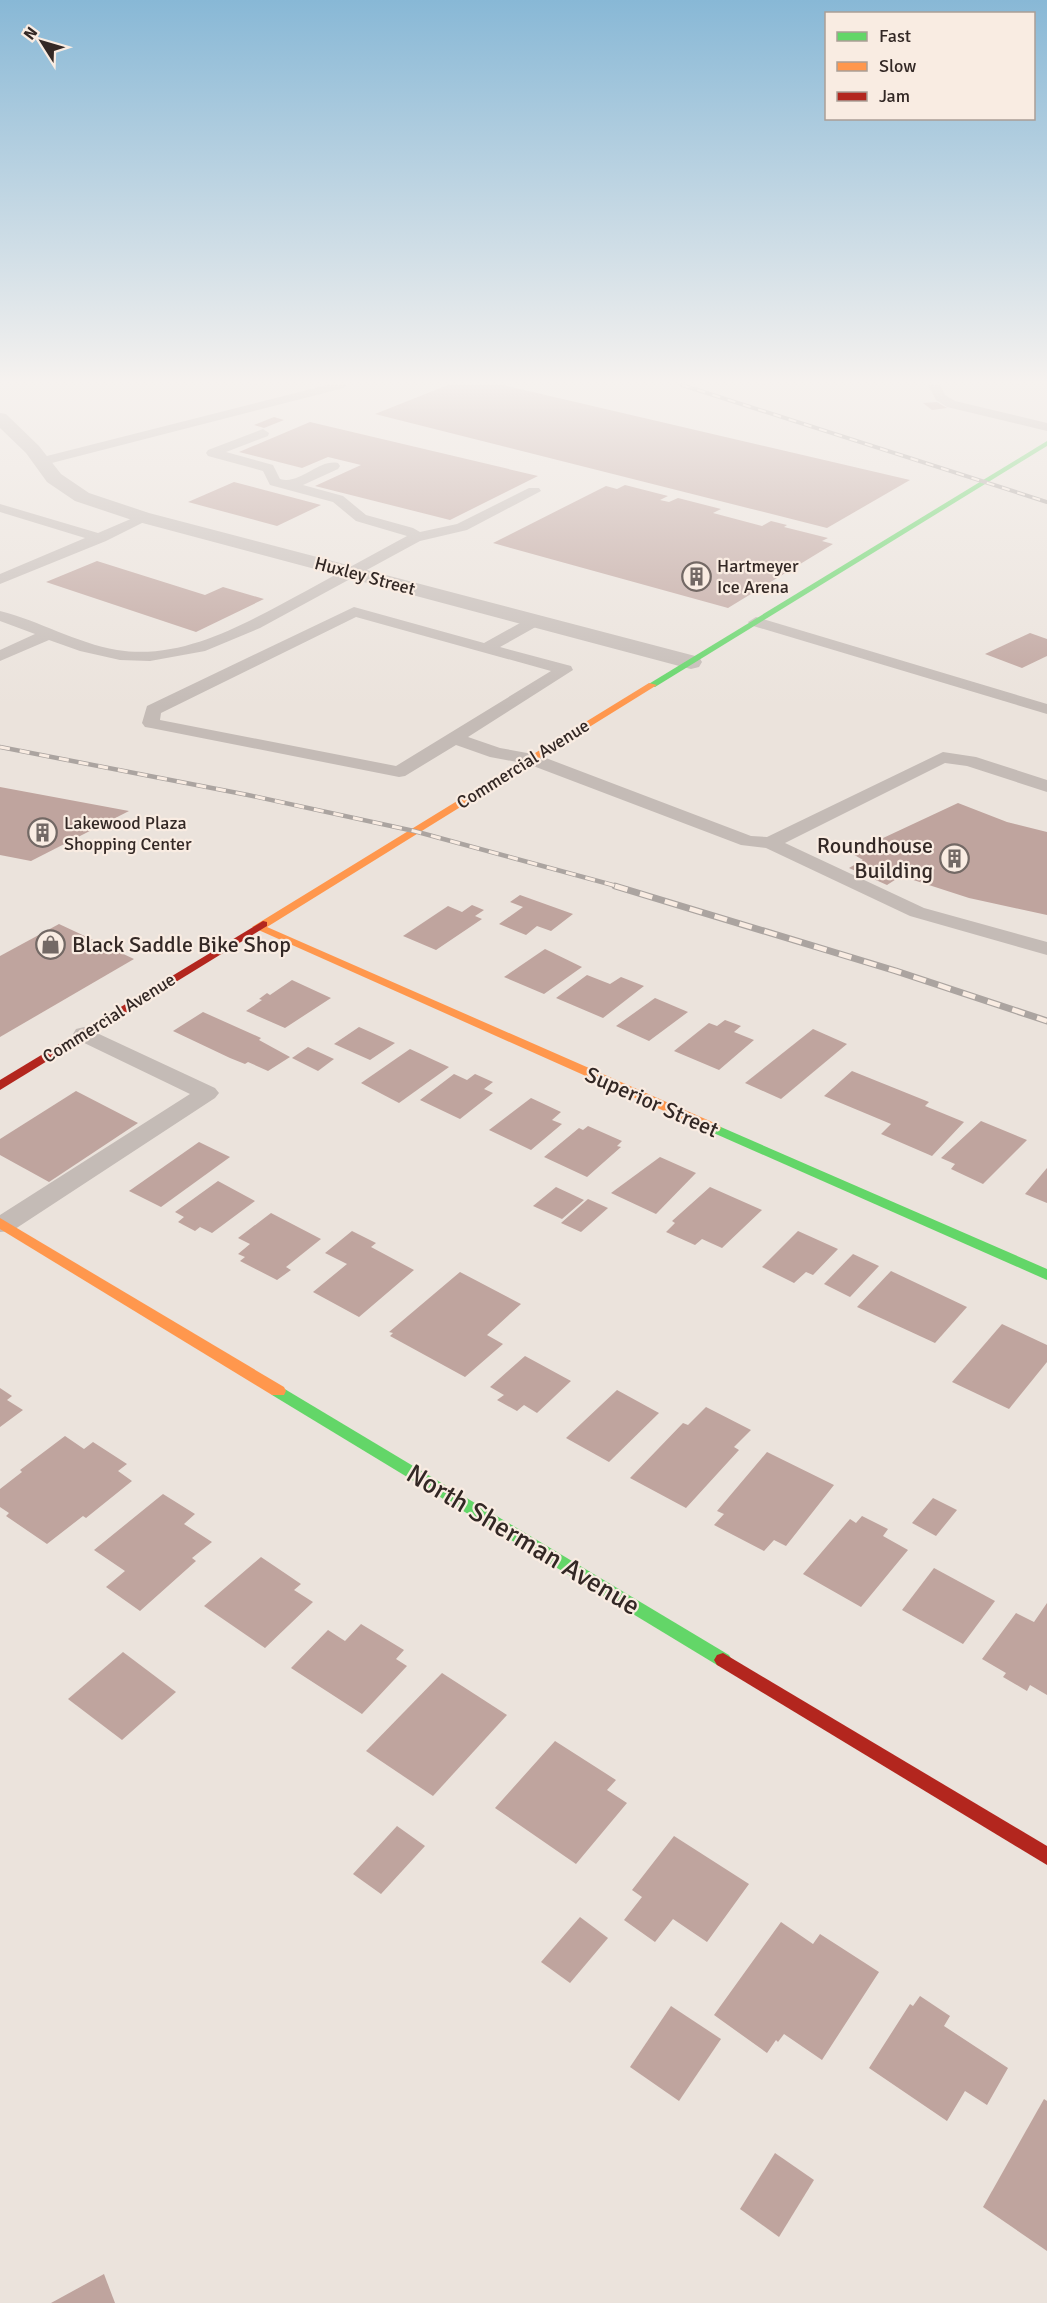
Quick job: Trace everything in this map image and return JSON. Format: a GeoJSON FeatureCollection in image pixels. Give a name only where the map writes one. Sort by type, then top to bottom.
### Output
{"type":"FeatureCollection","features":[{"type":"Feature","properties":{"kind":"street","name":"Huxley Street"},"geometry":{"type":"LineString","coordinates":[[75,492],[82,497],[145,518],[691,662]]}},
{"type":"Feature","properties":{"kind":"street","name":"Commercial Avenue"},"geometry":{"type":"LineString","coordinates":[[0,1086],[967,492]]}},
{"type":"Feature","properties":{"kind":"street","name":"Superior Street"},"geometry":{"type":"LineString","coordinates":[[258,927],[1047,1275]]}},
{"type":"Feature","properties":{"kind":"street","name":"North Sherman Avenue"},"geometry":{"type":"LineString","coordinates":[[2,1224],[1043,1845]]}},
{"type":"Feature","properties":{"kind":"lane"},"geometry":{"type":"LineString","coordinates":[[314,492],[338,499],[361,518],[408,531],[414,534],[415,538]]}},
{"type":"Feature","properties":{"kind":"lane"},"geometry":{"type":"LineString","coordinates":[[0,616],[86,648],[120,655],[150,656],[198,648],[254,625],[415,538],[462,527],[531,492]]}},
{"type":"Feature","properties":{"kind":"lane"},"geometry":{"type":"LineString","coordinates":[[0,508],[101,538]]}},
{"type":"Feature","properties":{"kind":"lane"},"geometry":{"type":"LineString","coordinates":[[0,579],[145,518]]}},
{"type":"Feature","properties":{"kind":"lane"},"geometry":{"type":"LineString","coordinates":[[354,612],[565,670],[454,738],[399,772],[151,723],[153,710],[354,612]]}},
{"type":"Feature","properties":{"kind":"lane"},"geometry":{"type":"LineString","coordinates":[[487,648],[535,621]]}},
{"type":"Feature","properties":{"kind":"lane"},"geometry":{"type":"LineString","coordinates":[[756,622],[1047,709]]}},
{"type":"Feature","properties":{"kind":"lane"},"geometry":{"type":"LineString","coordinates":[[0,656],[49,634]]}},
{"type":"Feature","properties":{"kind":"lane"},"geometry":{"type":"LineString","coordinates":[[454,738],[496,753],[532,759],[748,841],[770,843],[917,912],[1047,949]]}},
{"type":"Feature","properties":{"kind":"lane"},"geometry":{"type":"LineString","coordinates":[[770,843],[943,758],[970,761],[1047,786]]}},
{"type":"Feature","properties":{"kind":"lane"},"geometry":{"type":"LineString","coordinates":[[2,1224],[207,1093],[84,1034]]}},
{"type":"Feature","properties":{"kind":"building"},"geometry":{"type":"Polygon","coordinates":[[[210,492],[274,492],[321,505],[277,526],[188,502],[210,492]]]}},
{"type":"Feature","properties":{"kind":"building"},"geometry":{"type":"Polygon","coordinates":[[[341,492],[505,492],[450,520],[341,492]]]}},
{"type":"Feature","properties":{"kind":"building","name":"Hartmeyer Ice Arena"},"geometry":{"type":"Polygon","coordinates":[[[593,492],[654,492],[668,496],[660,500],[669,502],[678,498],[721,509],[713,513],[762,526],[771,521],[787,525],[784,527],[828,538],[822,541],[833,544],[728,608],[493,543],[593,492]]]}},
{"type":"Feature","properties":{"kind":"building"},"geometry":{"type":"Polygon","coordinates":[[[686,492],[888,492],[827,528],[686,492]]]}},
{"type":"Feature","properties":{"kind":"building"},"geometry":{"type":"Polygon","coordinates":[[[97,561],[205,595],[223,587],[264,599],[196,632],[46,582],[97,561]]]}},
{"type":"Feature","properties":{"kind":"building"},"geometry":{"type":"Polygon","coordinates":[[[1030,633],[1047,639],[1047,656],[1022,668],[985,654],[1030,633]]]}},
{"type":"Feature","properties":{"kind":"building","name":"Lakewood Plaza Shopping Center"},"geometry":{"type":"Polygon","coordinates":[[[0,787],[129,811],[31,861],[0,855],[0,787]]]}},
{"type":"Feature","properties":{"kind":"building","name":"Roundhouse Building"},"geometry":{"type":"Polygon","coordinates":[[[958,803],[1007,822],[1047,832],[1047,915],[969,898],[901,876],[887,885],[849,868],[863,860],[851,853],[958,803]]]}},
{"type":"Feature","properties":{"kind":"building"},"geometry":{"type":"Polygon","coordinates":[[[520,895],[573,914],[551,931],[537,926],[526,935],[499,924],[523,907],[510,902],[520,895]]]}},
{"type":"Feature","properties":{"kind":"building"},"geometry":{"type":"Polygon","coordinates":[[[472,905],[484,910],[475,916],[482,919],[436,950],[403,936],[448,906],[462,912],[472,905]]]}},
{"type":"Feature","properties":{"kind":"building"},"geometry":{"type":"Polygon","coordinates":[[[59,924],[134,959],[0,1037],[0,956],[59,924]]]}},
{"type":"Feature","properties":{"kind":"building"},"geometry":{"type":"Polygon","coordinates":[[[545,949],[582,967],[544,994],[504,977],[545,949]]]}},
{"type":"Feature","properties":{"kind":"building"},"geometry":{"type":"Polygon","coordinates":[[[587,975],[610,984],[621,977],[644,986],[603,1018],[556,998],[587,975]]]}},
{"type":"Feature","properties":{"kind":"building"},"geometry":{"type":"Polygon","coordinates":[[[292,980],[331,998],[285,1028],[246,1011],[262,1000],[259,999],[267,993],[270,995],[292,980]]]}},
{"type":"Feature","properties":{"kind":"building"},"geometry":{"type":"Polygon","coordinates":[[[655,998],[688,1012],[649,1041],[616,1026],[655,998]]]}},
{"type":"Feature","properties":{"kind":"building"},"geometry":{"type":"Polygon","coordinates":[[[203,1012],[261,1038],[259,1040],[290,1057],[268,1071],[248,1062],[245,1064],[230,1058],[173,1031],[203,1012]]]}},
{"type":"Feature","properties":{"kind":"building"},"geometry":{"type":"Polygon","coordinates":[[[725,1020],[741,1026],[734,1032],[754,1040],[719,1070],[674,1051],[709,1023],[717,1026],[725,1020]]]}},
{"type":"Feature","properties":{"kind":"building"},"geometry":{"type":"Polygon","coordinates":[[[359,1027],[395,1043],[370,1060],[334,1044],[359,1027]]]}},
{"type":"Feature","properties":{"kind":"building"},"geometry":{"type":"Polygon","coordinates":[[[813,1029],[847,1044],[781,1099],[745,1083],[813,1029]]]}},
{"type":"Feature","properties":{"kind":"building"},"geometry":{"type":"Polygon","coordinates":[[[308,1047],[334,1059],[318,1071],[292,1058],[308,1047]]]}},
{"type":"Feature","properties":{"kind":"building"},"geometry":{"type":"Polygon","coordinates":[[[410,1049],[449,1067],[399,1103],[361,1083],[410,1049]]]}},
{"type":"Feature","properties":{"kind":"building"},"geometry":{"type":"Polygon","coordinates":[[[852,1071],[929,1102],[925,1106],[964,1122],[932,1156],[881,1134],[891,1124],[824,1096],[852,1071]]]}},
{"type":"Feature","properties":{"kind":"building"},"geometry":{"type":"Polygon","coordinates":[[[454,1074],[467,1080],[475,1074],[493,1082],[484,1089],[493,1093],[460,1119],[420,1100],[454,1074]]]}},
{"type":"Feature","properties":{"kind":"building"},"geometry":{"type":"Polygon","coordinates":[[[76,1091],[138,1123],[49,1182],[0,1155],[0,1139],[76,1091]]]}},
{"type":"Feature","properties":{"kind":"building"},"geometry":{"type":"Polygon","coordinates":[[[531,1098],[561,1112],[552,1120],[562,1124],[531,1150],[489,1130],[531,1098]]]}},
{"type":"Feature","properties":{"kind":"building"},"geometry":{"type":"Polygon","coordinates":[[[981,1121],[1027,1140],[983,1184],[951,1169],[955,1164],[941,1158],[981,1121]]]}},
{"type":"Feature","properties":{"kind":"building"},"geometry":{"type":"Polygon","coordinates":[[[588,1126],[622,1141],[617,1146],[621,1147],[587,1177],[544,1157],[579,1128],[583,1130],[588,1126]]]}},
{"type":"Feature","properties":{"kind":"building"},"geometry":{"type":"Polygon","coordinates":[[[199,1142],[230,1157],[161,1207],[129,1191],[199,1142]]]}},
{"type":"Feature","properties":{"kind":"building"},"geometry":{"type":"Polygon","coordinates":[[[660,1157],[696,1173],[656,1214],[611,1193],[660,1157]]]}},
{"type":"Feature","properties":{"kind":"building"},"geometry":{"type":"Polygon","coordinates":[[[1047,1168],[1047,1203],[1025,1194],[1047,1168]]]}},
{"type":"Feature","properties":{"kind":"building"},"geometry":{"type":"Polygon","coordinates":[[[218,1181],[255,1201],[212,1233],[200,1227],[195,1231],[178,1222],[184,1217],[175,1212],[218,1181]]]}},
{"type":"Feature","properties":{"kind":"building"},"geometry":{"type":"Polygon","coordinates":[[[556,1187],[584,1200],[562,1219],[533,1206],[556,1187]]]}},
{"type":"Feature","properties":{"kind":"building"},"geometry":{"type":"Polygon","coordinates":[[[710,1187],[762,1210],[722,1248],[702,1239],[695,1245],[666,1232],[675,1223],[672,1221],[710,1187]]]}},
{"type":"Feature","properties":{"kind":"building"},"geometry":{"type":"Polygon","coordinates":[[[588,1199],[608,1208],[581,1232],[561,1223],[588,1199]]]}},
{"type":"Feature","properties":{"kind":"building"},"geometry":{"type":"Polygon","coordinates":[[[271,1213],[321,1239],[286,1267],[291,1270],[277,1280],[240,1261],[245,1257],[238,1254],[250,1244],[238,1238],[271,1213]]]}},
{"type":"Feature","properties":{"kind":"building"},"geometry":{"type":"Polygon","coordinates":[[[352,1231],[376,1243],[371,1247],[414,1270],[359,1317],[313,1292],[347,1264],[325,1253],[352,1231]]]}},
{"type":"Feature","properties":{"kind":"building"},"geometry":{"type":"Polygon","coordinates":[[[798,1231],[838,1249],[813,1275],[806,1272],[794,1283],[762,1267],[798,1231]]]}},
{"type":"Feature","properties":{"kind":"building"},"geometry":{"type":"Polygon","coordinates":[[[853,1254],[879,1266],[850,1297],[824,1284],[853,1254]]]}},
{"type":"Feature","properties":{"kind":"building"},"geometry":{"type":"Polygon","coordinates":[[[891,1271],[967,1307],[935,1343],[857,1307],[891,1271]]]}},
{"type":"Feature","properties":{"kind":"building"},"geometry":{"type":"Polygon","coordinates":[[[460,1272],[521,1304],[487,1335],[503,1344],[465,1377],[390,1336],[393,1333],[389,1332],[460,1272]]]}},
{"type":"Feature","properties":{"kind":"building"},"geometry":{"type":"Polygon","coordinates":[[[1002,1324],[1047,1345],[1047,1362],[1009,1409],[952,1382],[1002,1324]]]}},
{"type":"Feature","properties":{"kind":"building"},"geometry":{"type":"Polygon","coordinates":[[[525,1356],[571,1381],[537,1413],[524,1405],[517,1411],[497,1400],[504,1395],[490,1387],[525,1356]]]}},
{"type":"Feature","properties":{"kind":"building"},"geometry":{"type":"Polygon","coordinates":[[[0,1388],[12,1396],[7,1400],[23,1410],[0,1427],[0,1388]]]}},
{"type":"Feature","properties":{"kind":"building"},"geometry":{"type":"Polygon","coordinates":[[[617,1390],[659,1413],[609,1462],[566,1438],[617,1390]]]}},
{"type":"Feature","properties":{"kind":"building"},"geometry":{"type":"Polygon","coordinates":[[[706,1407],[751,1430],[734,1447],[739,1450],[686,1508],[630,1478],[683,1423],[688,1425],[706,1407]]]}},
{"type":"Feature","properties":{"kind":"building"},"geometry":{"type":"Polygon","coordinates":[[[65,1436],[84,1449],[93,1442],[127,1464],[118,1471],[132,1481],[86,1518],[83,1516],[47,1544],[6,1516],[9,1513],[0,1507],[0,1489],[22,1472],[20,1470],[65,1436]]]}},
{"type":"Feature","properties":{"kind":"building"},"geometry":{"type":"Polygon","coordinates":[[[767,1452],[834,1485],[786,1546],[774,1540],[764,1551],[714,1525],[724,1514],[717,1511],[767,1452]]]}},
{"type":"Feature","properties":{"kind":"building"},"geometry":{"type":"Polygon","coordinates":[[[163,1494],[195,1514],[184,1524],[212,1542],[192,1558],[196,1561],[140,1611],[106,1587],[125,1571],[94,1550],[163,1494]]]}},
{"type":"Feature","properties":{"kind":"building"},"geometry":{"type":"Polygon","coordinates":[[[933,1498],[957,1510],[936,1536],[912,1523],[933,1498]]]}},
{"type":"Feature","properties":{"kind":"building"},"geometry":{"type":"Polygon","coordinates":[[[862,1516],[888,1529],[883,1536],[908,1550],[861,1607],[803,1574],[850,1519],[856,1523],[862,1516]]]}},
{"type":"Feature","properties":{"kind":"building"},"geometry":{"type":"Polygon","coordinates":[[[261,1557],[301,1584],[294,1590],[313,1602],[265,1648],[204,1606],[261,1557]]]}},
{"type":"Feature","properties":{"kind":"building"},"geometry":{"type":"Polygon","coordinates":[[[934,1568],[995,1601],[963,1644],[902,1610],[934,1568]]]}},
{"type":"Feature","properties":{"kind":"building"},"geometry":{"type":"Polygon","coordinates":[[[1047,1603],[1047,1695],[1030,1685],[1027,1691],[1003,1677],[1006,1673],[982,1659],[1016,1613],[1034,1622],[1047,1603]]]}},
{"type":"Feature","properties":{"kind":"building"},"geometry":{"type":"Polygon","coordinates":[[[361,1624],[404,1650],[396,1659],[407,1666],[362,1714],[291,1668],[328,1630],[345,1641],[361,1624]]]}},
{"type":"Feature","properties":{"kind":"building"},"geometry":{"type":"Polygon","coordinates":[[[123,1652],[176,1692],[122,1740],[68,1699],[123,1652]]]}},
{"type":"Feature","properties":{"kind":"building"},"geometry":{"type":"Polygon","coordinates":[[[442,1673],[507,1715],[433,1796],[366,1751],[442,1673]]]}},
{"type":"Feature","properties":{"kind":"building"},"geometry":{"type":"Polygon","coordinates":[[[555,1741],[616,1780],[607,1790],[627,1803],[576,1864],[495,1808],[555,1741]]]}},
{"type":"Feature","properties":{"kind":"building"},"geometry":{"type":"Polygon","coordinates":[[[397,1826],[425,1846],[381,1894],[353,1874],[397,1826]]]}},
{"type":"Feature","properties":{"kind":"building"},"geometry":{"type":"Polygon","coordinates":[[[674,1836],[749,1884],[707,1942],[673,1919],[655,1942],[624,1920],[642,1897],[632,1890],[674,1836]]]}},
{"type":"Feature","properties":{"kind":"building"},"geometry":{"type":"Polygon","coordinates":[[[580,1917],[608,1938],[570,1983],[541,1962],[580,1917]]]}},
{"type":"Feature","properties":{"kind":"building"},"geometry":{"type":"Polygon","coordinates":[[[781,1922],[813,1944],[820,1934],[879,1972],[822,2060],[784,2034],[778,2042],[776,2040],[767,2053],[714,2015],[781,1922]]]}},
{"type":"Feature","properties":{"kind":"building"},"geometry":{"type":"Polygon","coordinates":[[[920,1996],[950,2016],[944,2026],[1008,2068],[987,2105],[965,2091],[947,2121],[869,2068],[910,2004],[913,2006],[920,1996]]]}},
{"type":"Feature","properties":{"kind":"building"},"geometry":{"type":"Polygon","coordinates":[[[671,2006],[721,2039],[679,2101],[630,2067],[671,2006]]]}},
{"type":"Feature","properties":{"kind":"building"},"geometry":{"type":"Polygon","coordinates":[[[1044,2099],[1047,2101],[1047,2251],[983,2207],[1044,2099]]]}},
{"type":"Feature","properties":{"kind":"building"},"geometry":{"type":"Polygon","coordinates":[[[775,2153],[814,2180],[779,2237],[740,2209],[775,2153]]]}},
{"type":"Feature","properties":{"kind":"building"},"geometry":{"type":"Polygon","coordinates":[[[104,2274],[115,2303],[51,2303],[104,2274]]]}},
{"type":"Feature","properties":{"kind":"railway"},"geometry":{"type":"LineString","coordinates":[[1017,492],[1047,502]]}},
{"type":"Feature","properties":{"kind":"railway"},"geometry":{"type":"LineString","coordinates":[[0,747],[248,795],[414,831],[620,887]]}},
{"type":"Feature","properties":{"kind":"railway"},"geometry":{"type":"LineString","coordinates":[[615,886],[896,971],[1047,1021]]}},
{"type":"Feature","properties":{"kind":"traffic: fast"},"geometry":{"type":"LineString","coordinates":[[652,685],[966,492]]}},
{"type":"Feature","properties":{"kind":"traffic: fast"},"geometry":{"type":"LineString","coordinates":[[714,1128],[1047,1275]]}},
{"type":"Feature","properties":{"kind":"traffic: fast"},"geometry":{"type":"LineString","coordinates":[[278,1391],[723,1660]]}},
{"type":"Feature","properties":{"kind":"traffic: slow"},"geometry":{"type":"LineString","coordinates":[[263,924],[652,685]]}},
{"type":"Feature","properties":{"kind":"traffic: slow"},"geometry":{"type":"LineString","coordinates":[[258,927],[714,1128]]}},
{"type":"Feature","properties":{"kind":"traffic: slow"},"geometry":{"type":"LineString","coordinates":[[0,1223],[278,1391]]}},
{"type":"Feature","properties":{"kind":"traffic: jam"},"geometry":{"type":"LineString","coordinates":[[0,1086],[263,924]]}},
{"type":"Feature","properties":{"kind":"traffic: jam"},"geometry":{"type":"LineString","coordinates":[[723,1660],[1047,1856]]}},
{"type":"Feature","properties":{"kind":"place","name":"Hartmeyer Ice Arena"},"geometry":{"type":"Point","coordinates":[696,576]}},
{"type":"Feature","properties":{"kind":"place","name":"Lakewood Plaza Shopping Center"},"geometry":{"type":"Point","coordinates":[43,833]}},
{"type":"Feature","properties":{"kind":"place","name":"Roundhouse Building"},"geometry":{"type":"Point","coordinates":[954,858]}},
{"type":"Feature","properties":{"kind":"place","name":"Black Saddle Bike Shop"},"geometry":{"type":"Point","coordinates":[51,944]}}]}
